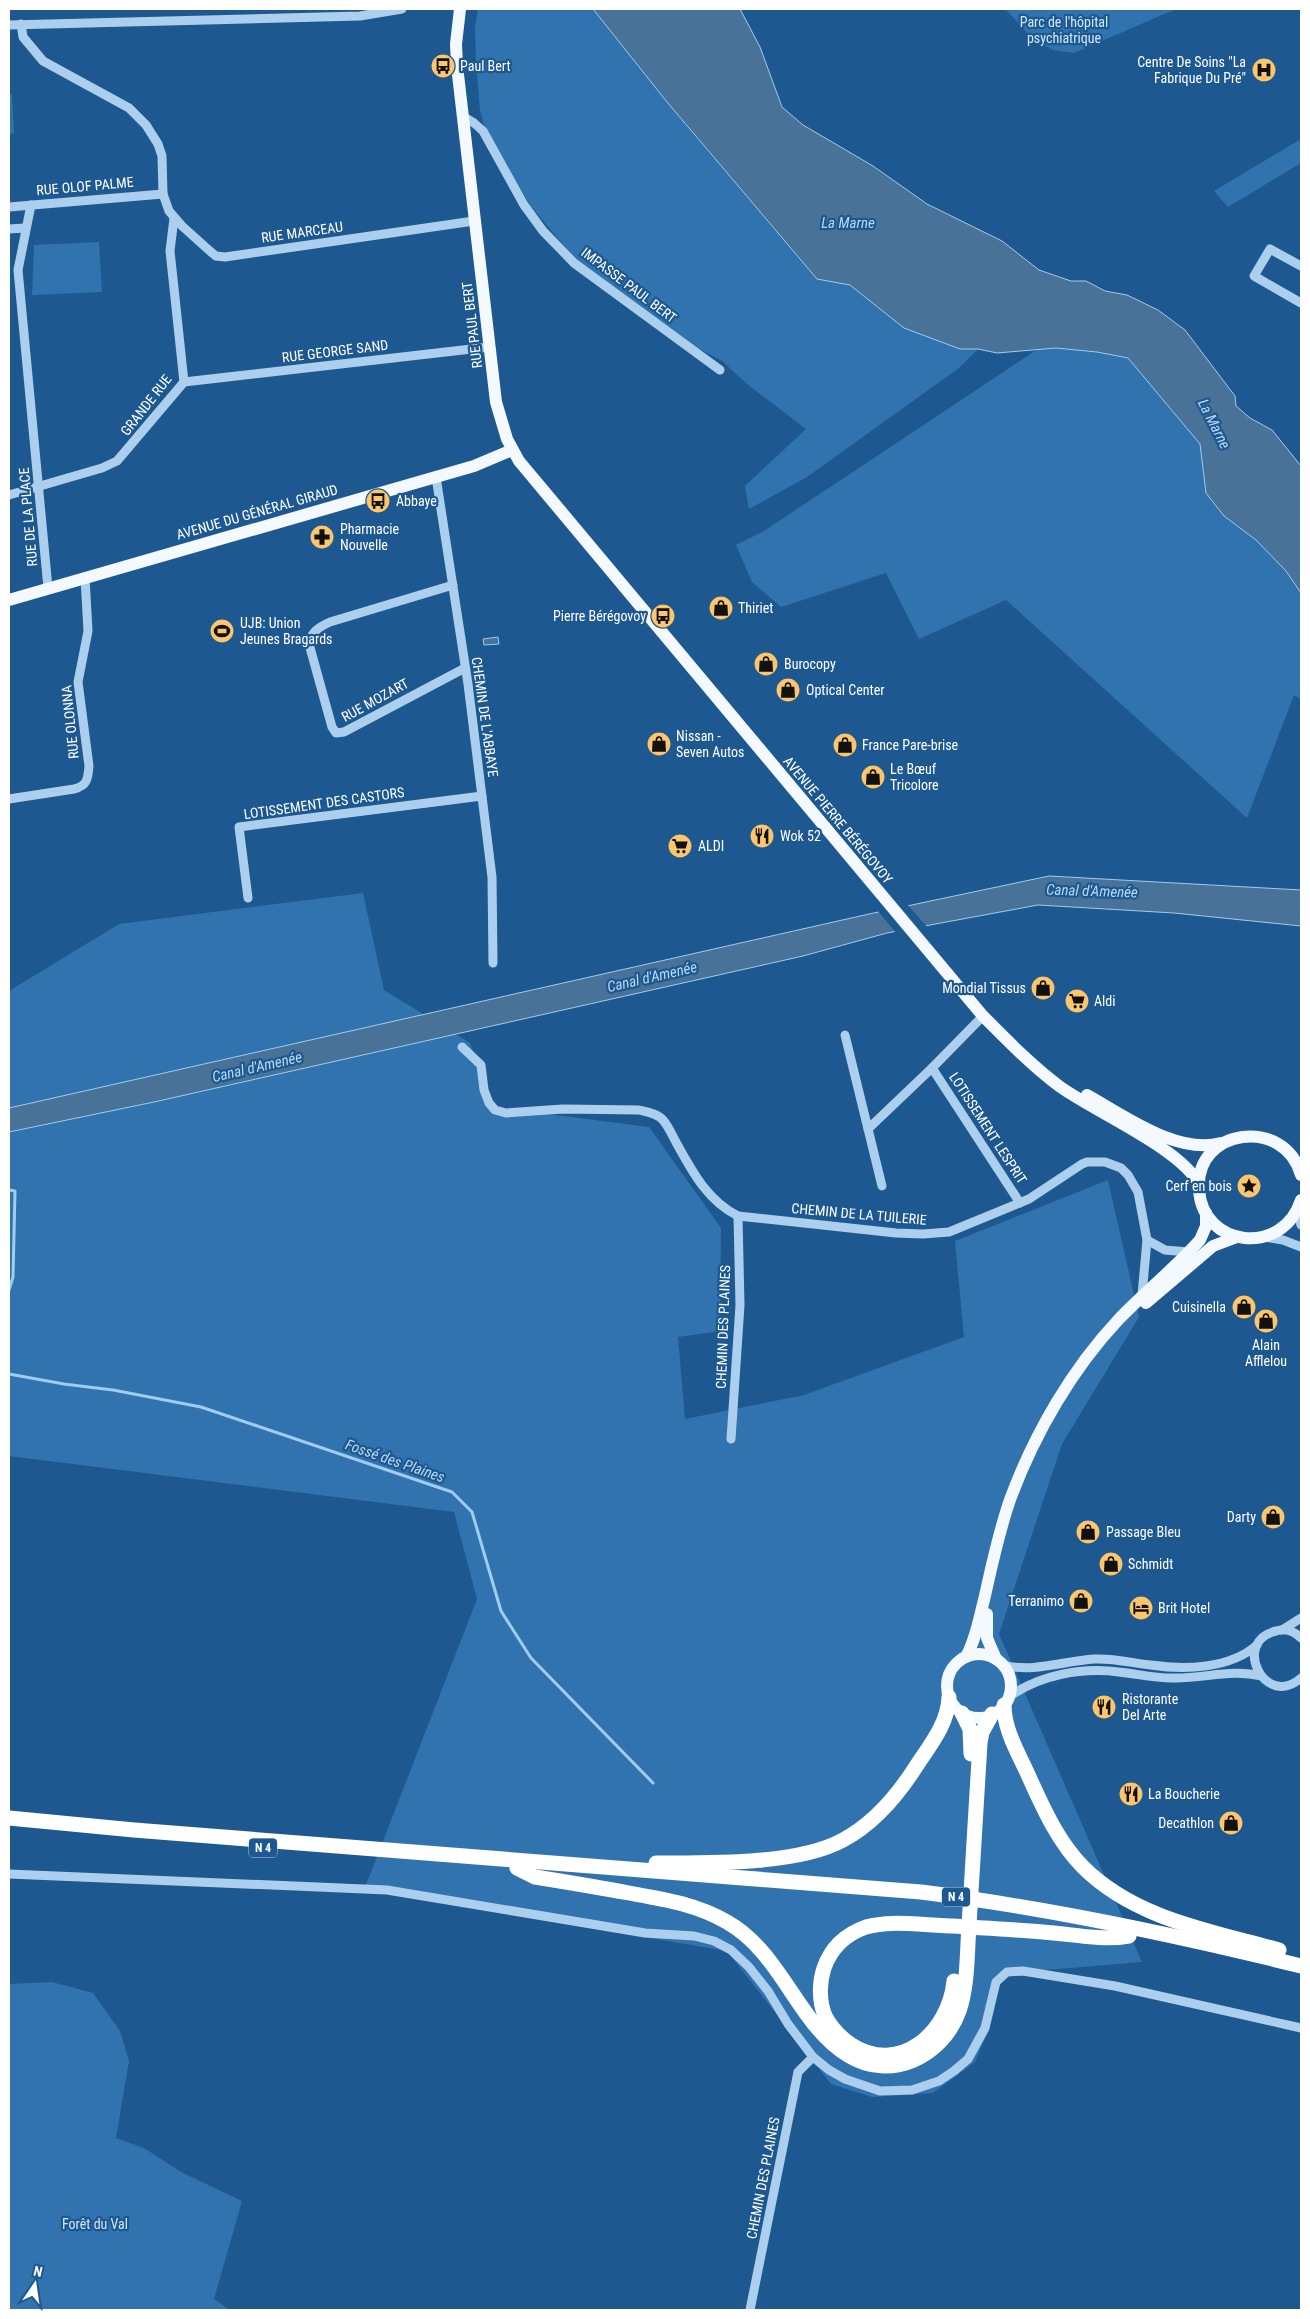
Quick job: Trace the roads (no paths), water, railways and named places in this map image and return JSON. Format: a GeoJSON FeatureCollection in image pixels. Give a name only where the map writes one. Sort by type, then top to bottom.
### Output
{"type":"FeatureCollection","features":[{"type":"Feature","properties":{"kind":"highway"},"geometry":{"type":"LineString","coordinates":[[606,1868],[623,1863],[763,1860],[796,1856],[842,1841],[861,1829],[882,1811],[899,1792],[945,1719],[949,1697]]}},
{"type":"Feature","properties":{"kind":"highway"},"geometry":{"type":"LineString","coordinates":[[967,1875],[982,1732],[1002,1705]]}},
{"type":"Feature","properties":{"kind":"highway"},"geometry":{"type":"LineString","coordinates":[[1002,1705],[1006,1727],[1046,1812],[1070,1851],[1096,1878],[1124,1899],[1143,1909],[1301,1957]]}},
{"type":"Feature","properties":{"kind":"highway"},"geometry":{"type":"LineString","coordinates":[[517,1868],[535,1877],[672,1901],[712,1913],[754,1942],[769,1959],[819,2029],[848,2056],[879,2066],[894,2066],[918,2059],[934,2048],[945,2037],[954,2024],[960,2008],[972,1743],[970,1729],[962,1713]]}},
{"type":"Feature","properties":{"kind":"highway","name":"N 4"},"geometry":{"type":"LineString","coordinates":[[9,1818],[606,1868],[921,1892],[980,1900],[1132,1928],[1301,1966]]}},
{"type":"Feature","properties":{"kind":"highway","name":"N 4"},"geometry":{"type":"LineString","coordinates":[[9,1826],[921,1901],[986,1910],[1129,1936],[1301,1974]]}},
{"type":"Feature","properties":{"kind":"highway"},"geometry":{"type":"LineString","coordinates":[[962,1955],[947,2012],[936,2029],[918,2045],[904,2052],[886,2055],[870,2052],[845,2040],[826,2017],[822,2006],[821,1982],[828,1958],[843,1939],[878,1924],[1024,1930],[1111,1939],[1129,1936]]}},
{"type":"Feature","properties":{"kind":"main road","name":"RUE PAUL BERT"},"geometry":{"type":"LineString","coordinates":[[460,9],[456,44],[462,116],[496,402],[502,427],[512,450],[527,471],[631,595]]}},
{"type":"Feature","properties":{"kind":"main road","name":"AVENUE DU GÉNÉRAL GIRAUD"},"geometry":{"type":"LineString","coordinates":[[9,600],[436,477],[490,460],[512,450]]}},
{"type":"Feature","properties":{"kind":"main road","name":"AVENUE PIERRE BÉRÉGOVOY"},"geometry":{"type":"LineString","coordinates":[[631,595],[983,1016],[1029,1059]]}},
{"type":"Feature","properties":{"kind":"main road"},"geometry":{"type":"LineString","coordinates":[[1029,1059],[1082,1092],[1164,1137],[1189,1146],[1203,1147],[1224,1143],[1239,1137],[1261,1136],[1281,1145],[1297,1158],[1301,1175]]}},
{"type":"Feature","properties":{"kind":"main road"},"geometry":{"type":"LineString","coordinates":[[1029,1059],[1046,1076],[1078,1099],[1178,1159],[1193,1172],[1199,1184],[1201,1202],[1214,1224],[1236,1237]]}},
{"type":"Feature","properties":{"kind":"main road"},"geometry":{"type":"LineString","coordinates":[[1199,1184],[1206,1161],[1224,1143]]}},
{"type":"Feature","properties":{"kind":"main road"},"geometry":{"type":"LineString","coordinates":[[1206,1213],[1206,1226],[1203,1235],[1111,1328],[1077,1372],[1049,1417],[1027,1459],[1002,1526],[974,1641],[966,1657],[952,1670],[948,1678],[949,1697],[962,1713],[972,1717],[982,1717],[1002,1705],[1010,1680],[987,1638],[986,1623],[1006,1536],[1033,1462],[1084,1375],[1122,1326],[1204,1253],[1222,1241],[1236,1237],[1255,1239],[1283,1228],[1299,1206]]}},
{"type":"Feature","properties":{"kind":"main road"},"geometry":{"type":"LineString","coordinates":[[966,1657],[981,1654],[1000,1662]]}},
{"type":"Feature","properties":{"kind":"street"},"geometry":{"type":"LineString","coordinates":[[9,25],[240,14],[360,16],[402,9]]}},
{"type":"Feature","properties":{"kind":"street"},"geometry":{"type":"LineString","coordinates":[[21,24],[23,37],[43,61],[129,108],[146,125],[158,144],[162,156],[163,194]]}},
{"type":"Feature","properties":{"kind":"street","name":"IMPASSE PAUL BERT"},"geometry":{"type":"LineString","coordinates":[[462,116],[483,131],[524,205],[543,230],[574,264],[720,370]]}},
{"type":"Feature","properties":{"kind":"street","name":"RUE OLOF PALME"},"geometry":{"type":"LineString","coordinates":[[11,206],[163,194]]}},
{"type":"Feature","properties":{"kind":"street","name":"RUE MARCEAU"},"geometry":{"type":"LineString","coordinates":[[163,194],[174,218],[211,252],[220,257],[474,221]]}},
{"type":"Feature","properties":{"kind":"street","name":"RUE DE LA PLACE"},"geometry":{"type":"LineString","coordinates":[[31,205],[13,270],[39,486],[48,588]]}},
{"type":"Feature","properties":{"kind":"street","name":"GRANDE RUE"},"geometry":{"type":"LineString","coordinates":[[9,495],[102,468],[117,461],[184,382],[170,251],[174,218]]}},
{"type":"Feature","properties":{"kind":"street"},"geometry":{"type":"LineString","coordinates":[[9,229],[25,228]]}},
{"type":"Feature","properties":{"kind":"street"},"geometry":{"type":"LineString","coordinates":[[1301,266],[1270,249],[1254,276],[1301,303]]}},
{"type":"Feature","properties":{"kind":"street","name":"RUE GEORGE SAND"},"geometry":{"type":"LineString","coordinates":[[184,382],[490,347]]}},
{"type":"Feature","properties":{"kind":"street","name":"CHEMIN DE L'ABBAYE"},"geometry":{"type":"LineString","coordinates":[[436,477],[465,668],[492,877],[493,963]]}},
{"type":"Feature","properties":{"kind":"street","name":"RUE OLONNA"},"geometry":{"type":"LineString","coordinates":[[9,799],[83,787],[88,779],[89,766],[78,682],[88,631],[85,578]]}},
{"type":"Feature","properties":{"kind":"street","name":"RUE MOZART"},"geometry":{"type":"LineString","coordinates":[[453,585],[330,622],[314,631],[310,636],[309,644],[332,727],[336,733],[344,732],[465,668]]}},
{"type":"Feature","properties":{"kind":"street","name":"LOTISSEMENT DES CASTORS"},"geometry":{"type":"LineString","coordinates":[[248,898],[239,828],[482,796]]}},
{"type":"Feature","properties":{"kind":"street","name":"LOTISSEMENT LESPRIT"},"geometry":{"type":"LineString","coordinates":[[868,1129],[983,1016]]}},
{"type":"Feature","properties":{"kind":"street"},"geometry":{"type":"LineString","coordinates":[[845,1036],[882,1186]]}},
{"type":"Feature","properties":{"kind":"street"},"geometry":{"type":"LineString","coordinates":[[462,1047],[481,1065],[484,1090],[489,1103],[495,1110],[506,1113],[563,1109],[639,1110],[651,1112],[663,1119],[689,1166],[709,1195],[723,1208],[738,1216]]}},
{"type":"Feature","properties":{"kind":"street","name":"LOTISSEMENT LESPRIT"},"geometry":{"type":"LineString","coordinates":[[932,1068],[1020,1203]]}},
{"type":"Feature","properties":{"kind":"street","name":"CHEMIN DE LA TUILERIE"},"geometry":{"type":"LineString","coordinates":[[738,1216],[923,1234],[949,1232],[1042,1192],[1082,1164],[1087,1162],[1105,1162],[1121,1168],[1134,1182],[1140,1202],[1147,1240],[1142,1295]]}},
{"type":"Feature","properties":{"kind":"street"},"geometry":{"type":"LineString","coordinates":[[1299,1206],[1301,1225]]}},
{"type":"Feature","properties":{"kind":"street","name":"CHEMIN DES PLAINES"},"geometry":{"type":"LineString","coordinates":[[731,1439],[740,1305],[738,1216]]}},
{"type":"Feature","properties":{"kind":"street"},"geometry":{"type":"LineString","coordinates":[[1264,1237],[1283,1240],[1301,1247]]}},
{"type":"Feature","properties":{"kind":"street"},"geometry":{"type":"LineString","coordinates":[[1147,1240],[1165,1250],[1188,1252]]}},
{"type":"Feature","properties":{"kind":"street"},"geometry":{"type":"LineString","coordinates":[[1000,1662],[1026,1669],[1075,1661],[1113,1659],[1166,1667],[1189,1667],[1229,1661],[1241,1657],[1257,1645],[1267,1634],[1282,1630],[1301,1618]]}},
{"type":"Feature","properties":{"kind":"street"},"geometry":{"type":"LineString","coordinates":[[1282,1630],[1290,1631],[1301,1638]]}},
{"type":"Feature","properties":{"kind":"street"},"geometry":{"type":"LineString","coordinates":[[1257,1645],[1255,1664],[1261,1676]]}},
{"type":"Feature","properties":{"kind":"street"},"geometry":{"type":"LineString","coordinates":[[1002,1705],[1038,1680],[1089,1671],[1118,1671],[1171,1678],[1231,1672],[1261,1676],[1275,1685],[1297,1684],[1301,1678]]}},
{"type":"Feature","properties":{"kind":"street"},"geometry":{"type":"LineString","coordinates":[[9,1874],[387,1890],[645,1932],[694,1936],[723,1945],[749,1967],[768,1991],[788,2024],[812,2057],[829,2070],[862,2086],[896,2092],[924,2087],[954,2071],[968,2059],[985,2028],[996,1982],[1007,1972],[1022,1971],[1124,1988],[1301,2028]]}},
{"type":"Feature","properties":{"kind":"street","name":"CHEMIN DES PLAINES"},"geometry":{"type":"LineString","coordinates":[[750,2310],[798,2072],[812,2057]]}},
{"type":"Feature","properties":{"kind":"water","name":"La Marne"},"geometry":{"type":"Polygon","coordinates":[[[593,9],[740,9],[760,47],[782,107],[803,125],[873,166],[927,204],[1002,241],[1039,270],[1071,281],[1086,281],[1105,291],[1127,295],[1158,310],[1185,330],[1235,396],[1236,406],[1250,418],[1272,430],[1301,466],[1301,593],[1286,571],[1256,540],[1224,516],[1206,493],[1200,444],[1128,358],[1097,352],[1056,348],[997,353],[978,349],[960,349],[904,328],[850,285],[817,279],[667,102],[593,9]]]}},
{"type":"Feature","properties":{"kind":"water"},"geometry":{"type":"Polygon","coordinates":[[[498,637],[499,644],[484,645],[483,639],[498,637]]]}},
{"type":"Feature","properties":{"kind":"water","name":"Canal d'Amenée"},"geometry":{"type":"Polygon","coordinates":[[[1049,876],[1301,890],[1301,926],[1174,913],[1038,905],[887,933],[803,956],[154,1102],[9,1132],[9,1108],[869,914],[1049,876]]]}},
{"type":"Feature","properties":{"kind":"waterway","name":"Fossé des Plaines"},"geometry":{"type":"LineString","coordinates":[[9,1190],[15,1191],[13,1277],[9,1290]]}},
{"type":"Feature","properties":{"kind":"waterway","name":"Fossé des Plaines"},"geometry":{"type":"LineString","coordinates":[[9,1374],[64,1384],[113,1390],[201,1407],[452,1492],[472,1512],[501,1611],[531,1658],[653,1783]]}},
{"type":"Feature","properties":{"kind":"place","name":"Paul Bert"},"geometry":{"type":"Point","coordinates":[443,66]}},
{"type":"Feature","properties":{"kind":"place","name":"Centre De Soins \"La Fabrique Du Pré\""},"geometry":{"type":"Point","coordinates":[1264,70]}},
{"type":"Feature","properties":{"kind":"place","name":"Abbaye"},"geometry":{"type":"Point","coordinates":[378,501]}},
{"type":"Feature","properties":{"kind":"place","name":"Pharmacie Nouvelle"},"geometry":{"type":"Point","coordinates":[322,537]}},
{"type":"Feature","properties":{"kind":"place","name":"Thiriet"},"geometry":{"type":"Point","coordinates":[721,608]}},
{"type":"Feature","properties":{"kind":"place","name":"Pierre Bérégovoy"},"geometry":{"type":"Point","coordinates":[663,616]}},
{"type":"Feature","properties":{"kind":"place","name":"UJB: Union Jeunes Bragards"},"geometry":{"type":"Point","coordinates":[222,631]}},
{"type":"Feature","properties":{"kind":"place","name":"Burocopy"},"geometry":{"type":"Point","coordinates":[766,664]}},
{"type":"Feature","properties":{"kind":"place","name":"Optical Center"},"geometry":{"type":"Point","coordinates":[788,690]}},
{"type":"Feature","properties":{"kind":"place","name":"Nissan - Seven Autos"},"geometry":{"type":"Point","coordinates":[659,744]}},
{"type":"Feature","properties":{"kind":"place","name":"France Pare-brise"},"geometry":{"type":"Point","coordinates":[845,745]}},
{"type":"Feature","properties":{"kind":"place","name":"Le Bœuf Tricolore"},"geometry":{"type":"Point","coordinates":[873,777]}},
{"type":"Feature","properties":{"kind":"place","name":"Wok 52"},"geometry":{"type":"Point","coordinates":[762,836]}},
{"type":"Feature","properties":{"kind":"place","name":"ALDI"},"geometry":{"type":"Point","coordinates":[680,846]}},
{"type":"Feature","properties":{"kind":"place","name":"Mondial Tissus"},"geometry":{"type":"Point","coordinates":[1043,988]}},
{"type":"Feature","properties":{"kind":"place","name":"Aldi"},"geometry":{"type":"Point","coordinates":[1077,1001]}},
{"type":"Feature","properties":{"kind":"place","name":"Cerf en bois"},"geometry":{"type":"Point","coordinates":[1249,1186]}},
{"type":"Feature","properties":{"kind":"place","name":"Cuisinella"},"geometry":{"type":"Point","coordinates":[1244,1307]}},
{"type":"Feature","properties":{"kind":"place","name":"Alain Afflelou"},"geometry":{"type":"Point","coordinates":[1266,1321]}},
{"type":"Feature","properties":{"kind":"place","name":"Darty"},"geometry":{"type":"Point","coordinates":[1273,1517]}},
{"type":"Feature","properties":{"kind":"place","name":"Passage Bleu"},"geometry":{"type":"Point","coordinates":[1088,1532]}},
{"type":"Feature","properties":{"kind":"place","name":"Schmidt"},"geometry":{"type":"Point","coordinates":[1111,1564]}},
{"type":"Feature","properties":{"kind":"place","name":"Terranimo"},"geometry":{"type":"Point","coordinates":[1081,1601]}},
{"type":"Feature","properties":{"kind":"place","name":"Brit Hotel"},"geometry":{"type":"Point","coordinates":[1141,1608]}},
{"type":"Feature","properties":{"kind":"place","name":"Ristorante Del Arte"},"geometry":{"type":"Point","coordinates":[1104,1707]}},
{"type":"Feature","properties":{"kind":"place","name":"La Boucherie"},"geometry":{"type":"Point","coordinates":[1131,1794]}},
{"type":"Feature","properties":{"kind":"place","name":"Decathlon"},"geometry":{"type":"Point","coordinates":[1231,1823]}},
{"type":"Feature","properties":{"kind":"park label","name":"Parc de l'hôpital psychiatrique"},"geometry":{"type":"Point","coordinates":[1064,30]}},
{"type":"Feature","properties":{"kind":"park label","name":"Forêt du Val"},"geometry":{"type":"Point","coordinates":[95,2224]}}]}
